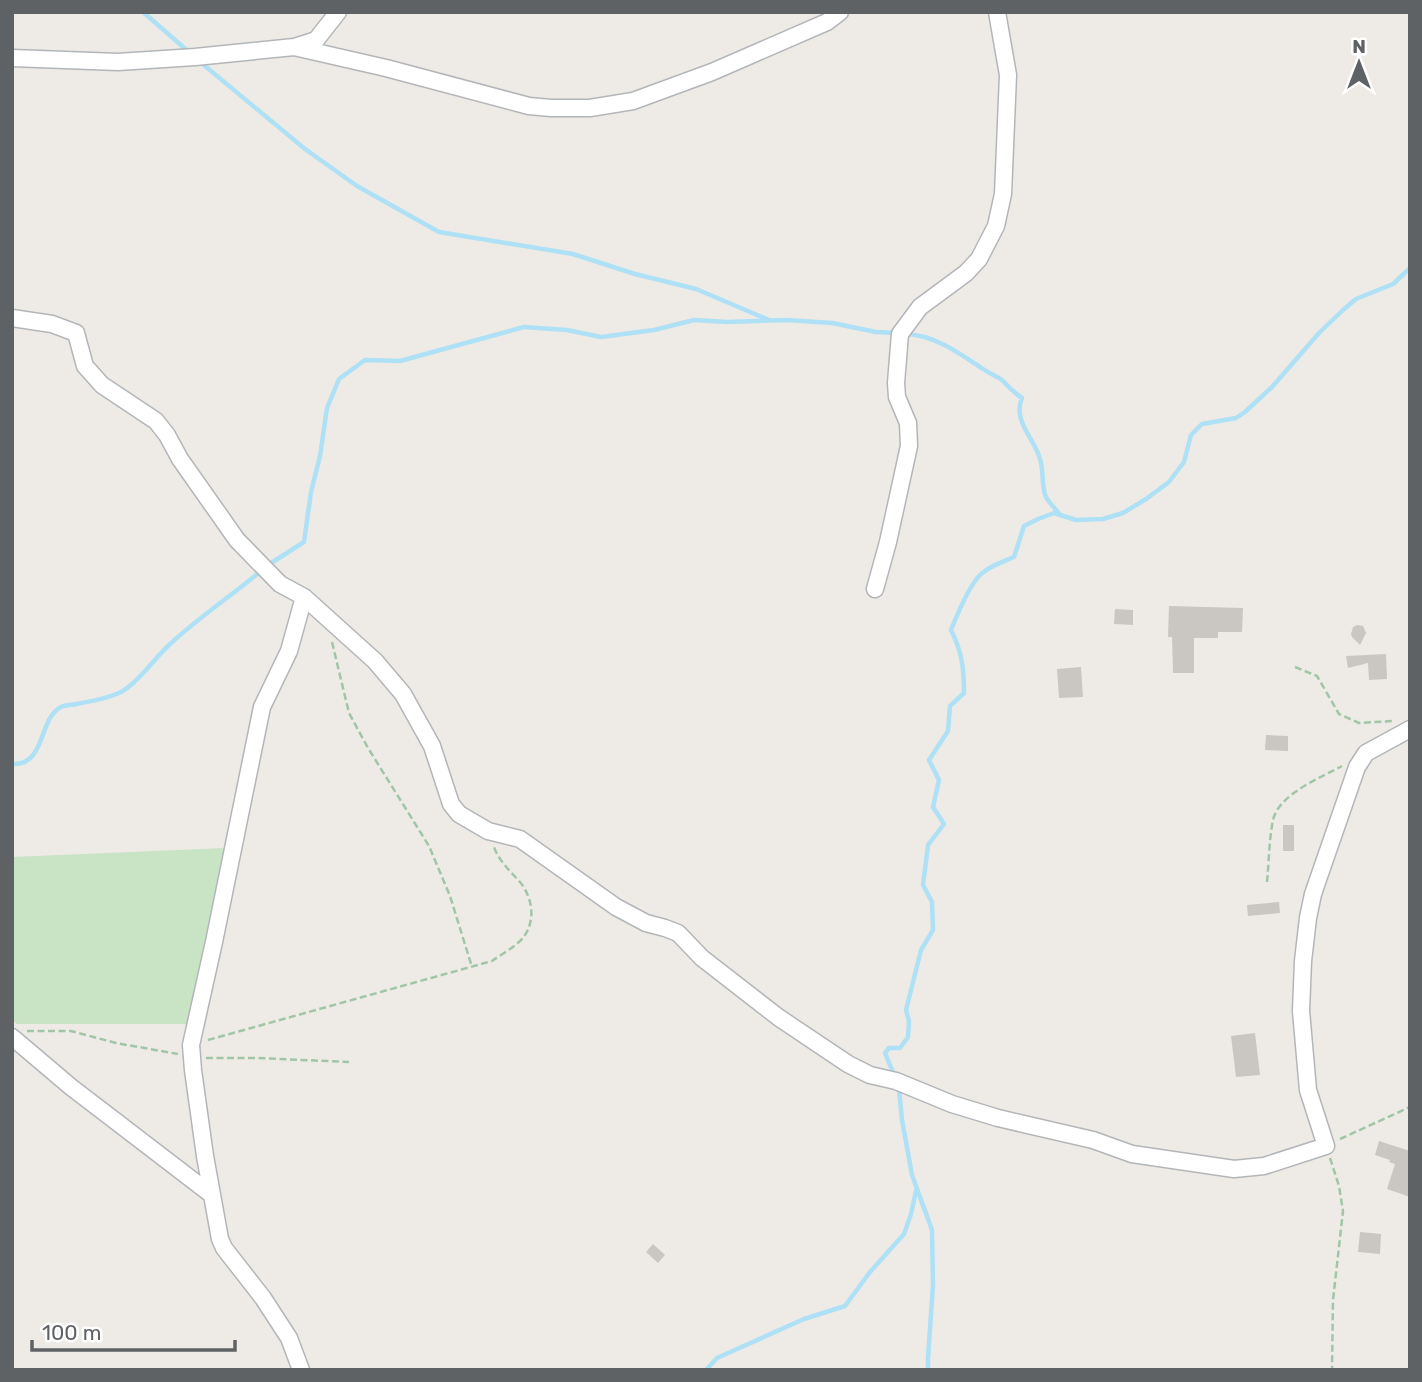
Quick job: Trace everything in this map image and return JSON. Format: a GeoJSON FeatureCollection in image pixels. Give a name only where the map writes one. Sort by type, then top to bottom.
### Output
{"type":"FeatureCollection","features":[{"type":"Feature","properties":{"kind":"street"},"geometry":{"type":"LineString","coordinates":[[12,58],[118,62],[294,47],[316,40],[338,12]]}},
{"type":"Feature","properties":{"kind":"street"},"geometry":{"type":"LineString","coordinates":[[294,47],[386,68],[528,106],[590,108],[633,101],[712,72],[827,22],[840,12]]}},
{"type":"Feature","properties":{"kind":"street"},"geometry":{"type":"LineString","coordinates":[[875,589],[909,446],[908,423],[897,397],[900,334],[920,307],[966,273],[979,259],[996,226],[1003,194],[1008,75],[997,12]]}},
{"type":"Feature","properties":{"kind":"street"},"geometry":{"type":"LineString","coordinates":[[12,318],[52,324],[76,333],[85,366],[102,385],[156,421],[237,540],[280,584],[304,597],[375,661],[403,694],[432,746],[451,804],[459,814],[488,831],[520,839],[616,907],[646,923],[678,933],[702,958],[778,1017],[848,1064],[870,1075],[998,1118],[1093,1140],[1132,1154],[1234,1169],[1264,1166],[1326,1146],[1308,1090],[1301,1011],[1308,918],[1313,894],[1357,767],[1366,753],[1404,724]]}},
{"type":"Feature","properties":{"kind":"street"},"geometry":{"type":"LineString","coordinates":[[301,1370],[289,1338],[263,1298],[224,1248],[220,1238],[192,1070],[191,1045],[262,707],[289,651],[304,597]]}},
{"type":"Feature","properties":{"kind":"street"},"geometry":{"type":"LineString","coordinates":[[12,1037],[71,1087],[212,1195]]}},
{"type":"Feature","properties":{"kind":"path"},"geometry":{"type":"LineString","coordinates":[[332,622],[332,644],[349,713],[429,846],[450,896],[472,967]]}},
{"type":"Feature","properties":{"kind":"path"},"geometry":{"type":"LineString","coordinates":[[1295,667],[1318,677],[1339,714],[1359,723],[1404,724]]}},
{"type":"Feature","properties":{"kind":"path"},"geometry":{"type":"LineString","coordinates":[[1267,881],[1273,819],[1278,809],[1295,792],[1342,766]]}},
{"type":"Feature","properties":{"kind":"path"},"geometry":{"type":"LineString","coordinates":[[191,1045],[492,961],[523,937],[532,918],[530,901],[523,886],[498,857],[488,831]]}},
{"type":"Feature","properties":{"kind":"path"},"geometry":{"type":"LineString","coordinates":[[1332,1370],[1333,1300],[1343,1211],[1339,1186],[1326,1146],[1410,1107]]}},
{"type":"Feature","properties":{"kind":"green space"},"geometry":{"type":"Polygon","coordinates":[[[225,848],[188,1024],[17,1024],[12,1020],[12,857],[225,848]]]}},
{"type":"Feature","properties":{"kind":"building"},"geometry":{"type":"Polygon","coordinates":[[[1169,606],[1243,608],[1242,632],[1218,632],[1218,638],[1194,638],[1194,673],[1173,673],[1172,637],[1168,637],[1169,606]]]}},
{"type":"Feature","properties":{"kind":"building"},"geometry":{"type":"Polygon","coordinates":[[[1115,609],[1133,610],[1133,625],[1114,624],[1115,609]]]}},
{"type":"Feature","properties":{"kind":"building"},"geometry":{"type":"Polygon","coordinates":[[[1363,626],[1366,633],[1360,645],[1351,634],[1353,627],[1363,626]]]}},
{"type":"Feature","properties":{"kind":"building"},"geometry":{"type":"Polygon","coordinates":[[[1386,654],[1387,679],[1369,680],[1368,663],[1348,668],[1346,656],[1386,654]]]}},
{"type":"Feature","properties":{"kind":"building"},"geometry":{"type":"Polygon","coordinates":[[[1081,667],[1083,697],[1059,698],[1057,669],[1081,667]]]}},
{"type":"Feature","properties":{"kind":"building"},"geometry":{"type":"Polygon","coordinates":[[[1266,735],[1288,736],[1288,751],[1265,750],[1266,735]]]}},
{"type":"Feature","properties":{"kind":"building"},"geometry":{"type":"Polygon","coordinates":[[[1283,825],[1294,825],[1294,851],[1283,851],[1283,825]]]}},
{"type":"Feature","properties":{"kind":"building"},"geometry":{"type":"Polygon","coordinates":[[[1279,902],[1280,913],[1248,916],[1247,905],[1279,902]]]}},
{"type":"Feature","properties":{"kind":"building"},"geometry":{"type":"Polygon","coordinates":[[[1255,1033],[1260,1075],[1236,1077],[1231,1036],[1255,1033]]]}},
{"type":"Feature","properties":{"kind":"building"},"geometry":{"type":"Polygon","coordinates":[[[1379,1141],[1410,1151],[1410,1197],[1387,1189],[1395,1164],[1375,1155],[1379,1141]]]}},
{"type":"Feature","properties":{"kind":"building"},"geometry":{"type":"Polygon","coordinates":[[[1360,1232],[1381,1234],[1380,1254],[1358,1252],[1360,1232]]]}},
{"type":"Feature","properties":{"kind":"building"},"geometry":{"type":"Polygon","coordinates":[[[653,1244],[665,1255],[658,1263],[646,1252],[653,1244]]]}},
{"type":"Feature","properties":{"kind":"waterway"},"geometry":{"type":"LineString","coordinates":[[143,12],[190,53]]}},
{"type":"Feature","properties":{"kind":"waterway"},"geometry":{"type":"LineString","coordinates":[[199,61],[305,149],[357,186],[439,232],[573,254],[635,274],[696,289],[769,320]]}},
{"type":"Feature","properties":{"kind":"waterway"},"geometry":{"type":"LineString","coordinates":[[895,1077],[885,1053],[889,1048],[900,1048],[908,1037],[909,1021],[906,1010],[921,950],[933,930],[932,902],[923,885],[928,845],[944,824],[933,807],[939,780],[929,760],[948,731],[950,706],[964,693],[962,660],[951,630],[972,586],[987,569],[1014,557],[1024,526],[1054,513],[1076,520],[1103,519],[1123,513],[1146,499],[1169,482],[1184,462],[1191,435],[1202,424],[1236,418],[1245,412],[1272,387],[1343,310],[1356,299],[1393,284],[1410,268]]}},
{"type":"Feature","properties":{"kind":"waterway"},"geometry":{"type":"LineString","coordinates":[[268,565],[304,542],[327,408],[339,379],[365,360],[400,361],[524,327],[567,330],[601,337],[654,330],[694,320],[787,320],[832,323],[896,333]]}},
{"type":"Feature","properties":{"kind":"waterway"},"geometry":{"type":"LineString","coordinates":[[905,334],[916,335],[946,346],[1002,380],[1022,398],[1020,414],[1040,459],[1044,493],[1060,515]]}},
{"type":"Feature","properties":{"kind":"waterway"},"geometry":{"type":"LineString","coordinates":[[12,764],[23,763],[31,758],[48,721],[61,707],[104,698],[126,689],[180,635],[261,571]]}},
{"type":"Feature","properties":{"kind":"waterway"},"geometry":{"type":"LineString","coordinates":[[899,1089],[912,1175],[932,1230],[933,1285],[928,1370]]}},
{"type":"Feature","properties":{"kind":"waterway"},"geometry":{"type":"LineString","coordinates":[[706,1370],[717,1358],[804,1319],[845,1306],[870,1272],[904,1234],[916,1191]]}}]}
